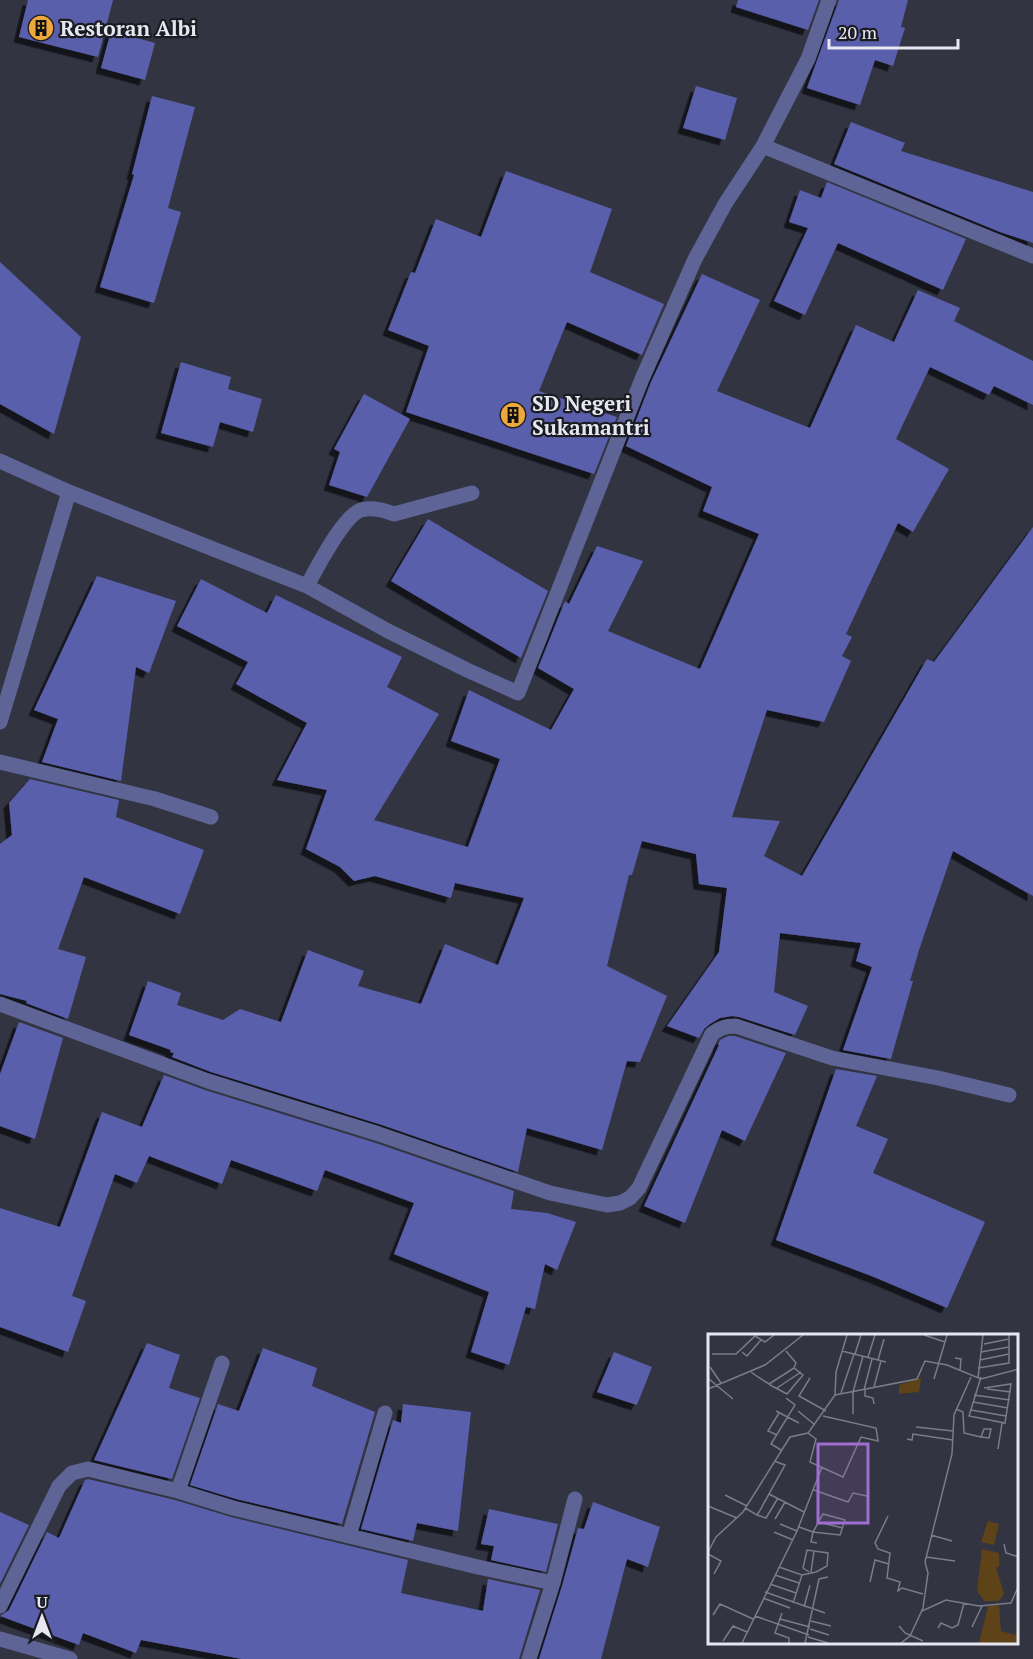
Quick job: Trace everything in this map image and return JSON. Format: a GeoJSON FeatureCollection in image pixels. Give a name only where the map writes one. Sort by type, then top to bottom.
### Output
{"type":"FeatureCollection","features":[{"type":"Feature","properties":{"kind":"street"},"geometry":{"type":"LineString","coordinates":[[0,461],[69,492],[307,586],[388,631],[518,693],[642,379],[695,259],[725,204],[763,146],[808,59],[829,0]]}},
{"type":"Feature","properties":{"kind":"street"},"geometry":{"type":"LineString","coordinates":[[763,146],[1033,256]]}},
{"type":"Feature","properties":{"kind":"street"},"geometry":{"type":"LineString","coordinates":[[0,722],[69,492]]}},
{"type":"Feature","properties":{"kind":"street"},"geometry":{"type":"LineString","coordinates":[[307,586],[338,534],[350,517],[359,511],[369,508],[381,509],[394,514],[472,493]]}},
{"type":"Feature","properties":{"kind":"street"},"geometry":{"type":"LineString","coordinates":[[0,762],[155,799],[211,817]]}},
{"type":"Feature","properties":{"kind":"street"},"geometry":{"type":"LineString","coordinates":[[0,1004],[208,1081],[379,1134],[550,1193],[607,1205],[620,1203],[630,1198],[639,1188],[712,1034],[719,1028],[736,1026],[832,1058],[938,1078],[1010,1095]]}},
{"type":"Feature","properties":{"kind":"street"},"geometry":{"type":"LineString","coordinates":[[178,1491],[222,1363]]}},
{"type":"Feature","properties":{"kind":"street"},"geometry":{"type":"LineString","coordinates":[[350,1536],[385,1413]]}},
{"type":"Feature","properties":{"kind":"street"},"geometry":{"type":"LineString","coordinates":[[0,1606],[59,1486],[72,1473],[88,1469],[178,1491],[233,1508],[553,1583]]}},
{"type":"Feature","properties":{"kind":"street"},"geometry":{"type":"LineString","coordinates":[[529,1659],[553,1583],[575,1499]]}},
{"type":"Feature","properties":{"kind":"street"},"geometry":{"type":"LineString","coordinates":[[0,1639],[70,1659]]}},
{"type":"Feature","properties":{"kind":"building","name":"Restoran Albi"},"geometry":{"type":"Polygon","coordinates":[[[28,0],[113,0],[98,57],[19,37],[28,0]]]}},
{"type":"Feature","properties":{"kind":"building"},"geometry":{"type":"Polygon","coordinates":[[[738,0],[819,0],[808,30],[736,7],[738,0]]]}},
{"type":"Feature","properties":{"kind":"building"},"geometry":{"type":"Polygon","coordinates":[[[839,0],[908,0],[901,27],[905,28],[893,66],[875,60],[860,105],[807,88],[839,0]]]}},
{"type":"Feature","properties":{"kind":"building"},"geometry":{"type":"Polygon","coordinates":[[[111,31],[155,43],[145,80],[101,68],[111,31]]]}},
{"type":"Feature","properties":{"kind":"building"},"geometry":{"type":"Polygon","coordinates":[[[696,86],[737,98],[725,140],[683,128],[696,86]]]}},
{"type":"Feature","properties":{"kind":"building"},"geometry":{"type":"Polygon","coordinates":[[[152,96],[195,107],[168,208],[181,212],[154,303],[100,287],[134,175],[132,174],[152,96]]]}},
{"type":"Feature","properties":{"kind":"building"},"geometry":{"type":"Polygon","coordinates":[[[851,122],[905,143],[901,151],[1033,192],[1033,243],[1000,232],[834,164],[851,122]]]}},
{"type":"Feature","properties":{"kind":"building"},"geometry":{"type":"Polygon","coordinates":[[[506,171],[612,209],[590,272],[664,304],[642,355],[567,322],[539,391],[617,417],[594,474],[406,412],[429,346],[388,330],[411,272],[415,273],[436,219],[481,237],[506,171]]]}},
{"type":"Feature","properties":{"kind":"building"},"geometry":{"type":"Polygon","coordinates":[[[827,182],[966,239],[943,290],[838,243],[805,315],[774,301],[808,228],[789,222],[800,190],[821,198],[827,182]]]}},
{"type":"Feature","properties":{"kind":"building"},"geometry":{"type":"Polygon","coordinates":[[[0,262],[81,337],[54,434],[0,404],[0,262]]]}},
{"type":"Feature","properties":{"kind":"building"},"geometry":{"type":"Polygon","coordinates":[[[702,274],[760,300],[717,391],[810,428],[856,325],[894,342],[918,290],[960,308],[954,321],[1033,361],[1033,405],[994,386],[989,395],[930,367],[896,439],[949,469],[913,532],[898,523],[846,634],[852,637],[842,656],[851,661],[824,722],[767,710],[732,817],[780,821],[764,856],[802,876],[927,659],[934,662],[1033,527],[1033,896],[953,851],[919,950],[910,981],[913,981],[891,1059],[843,1050],[872,967],[856,961],[861,943],[780,933],[774,992],[808,1006],[795,1035],[732,1016],[720,1018],[710,1024],[699,1038],[667,1026],[719,952],[727,888],[699,884],[696,854],[642,841],[632,875],[629,875],[607,966],[667,996],[640,1062],[627,1061],[602,1150],[527,1128],[518,1172],[382,1125],[211,1072],[172,1057],[174,1053],[170,1052],[171,1050],[129,1035],[148,981],[181,993],[177,1005],[223,1020],[240,1009],[281,1022],[308,950],[364,971],[358,986],[421,1004],[445,944],[498,965],[524,898],[455,883],[451,898],[375,876],[354,881],[340,867],[306,849],[327,790],[277,780],[307,723],[236,684],[248,662],[177,626],[201,579],[267,613],[276,595],[402,657],[387,687],[439,714],[374,820],[468,847],[500,759],[451,741],[469,690],[551,730],[574,689],[538,668],[565,601],[569,604],[597,546],[643,561],[608,631],[700,669],[759,534],[703,511],[712,487],[626,446],[651,382],[702,274]]]}},
{"type":"Feature","properties":{"kind":"building"},"geometry":{"type":"Polygon","coordinates":[[[181,362],[231,377],[228,389],[262,399],[253,432],[220,422],[213,447],[161,433],[181,362]]]}},
{"type":"Feature","properties":{"kind":"building"},"geometry":{"type":"Polygon","coordinates":[[[364,394],[410,419],[367,497],[329,485],[340,452],[334,449],[364,394]]]}},
{"type":"Feature","properties":{"kind":"building"},"geometry":{"type":"Polygon","coordinates":[[[428,519],[548,591],[521,658],[391,581],[428,519]]]}},
{"type":"Feature","properties":{"kind":"building"},"geometry":{"type":"Polygon","coordinates":[[[97,576],[176,601],[149,673],[136,667],[121,781],[42,762],[58,719],[34,710],[97,576]]]}},
{"type":"Feature","properties":{"kind":"building"},"geometry":{"type":"Polygon","coordinates":[[[30,779],[119,800],[116,817],[204,850],[180,914],[84,877],[58,949],[86,957],[68,1019],[26,1003],[27,1001],[0,994],[0,844],[12,835],[9,803],[30,779]]]}},
{"type":"Feature","properties":{"kind":"building"},"geometry":{"type":"Polygon","coordinates":[[[19,1022],[63,1038],[35,1139],[0,1126],[0,1074],[19,1022]]]}},
{"type":"Feature","properties":{"kind":"building"},"geometry":{"type":"Polygon","coordinates":[[[728,1036],[735,1036],[786,1053],[745,1141],[722,1130],[685,1223],[644,1206],[720,1040],[728,1036]]]}},
{"type":"Feature","properties":{"kind":"building"},"geometry":{"type":"Polygon","coordinates":[[[836,1069],[877,1076],[856,1126],[888,1139],[873,1173],[985,1222],[947,1308],[874,1277],[776,1240],[836,1069]]]}},
{"type":"Feature","properties":{"kind":"building"},"geometry":{"type":"Polygon","coordinates":[[[164,1075],[376,1143],[514,1191],[511,1209],[547,1213],[576,1222],[557,1270],[545,1264],[535,1309],[526,1307],[509,1365],[471,1352],[489,1292],[394,1254],[414,1203],[325,1170],[317,1191],[231,1160],[222,1184],[149,1156],[137,1183],[115,1174],[72,1296],[86,1301],[68,1352],[0,1327],[0,1208],[60,1227],[102,1112],[142,1127],[164,1075]]]}},
{"type":"Feature","properties":{"kind":"building"},"geometry":{"type":"Polygon","coordinates":[[[147,1343],[180,1355],[169,1388],[200,1398],[172,1479],[94,1460],[147,1343]]]}},
{"type":"Feature","properties":{"kind":"building"},"geometry":{"type":"Polygon","coordinates":[[[263,1348],[317,1368],[312,1386],[375,1412],[342,1524],[236,1499],[190,1485],[218,1404],[239,1411],[263,1348]]]}},
{"type":"Feature","properties":{"kind":"building"},"geometry":{"type":"Polygon","coordinates":[[[614,1352],[652,1367],[637,1405],[597,1392],[614,1352]]]}},
{"type":"Feature","properties":{"kind":"building"},"geometry":{"type":"Polygon","coordinates":[[[403,1404],[471,1412],[458,1531],[417,1523],[413,1541],[361,1529],[393,1420],[401,1423],[403,1404]]]}},
{"type":"Feature","properties":{"kind":"building"},"geometry":{"type":"Polygon","coordinates":[[[85,1480],[408,1560],[401,1593],[483,1611],[488,1579],[540,1590],[519,1659],[242,1659],[141,1640],[136,1653],[83,1633],[79,1645],[0,1616],[9,1610],[47,1532],[59,1538],[85,1480]]]}},
{"type":"Feature","properties":{"kind":"building"},"geometry":{"type":"Polygon","coordinates":[[[593,1502],[660,1527],[648,1567],[627,1559],[601,1659],[539,1659],[578,1528],[584,1529],[593,1502]]]}},
{"type":"Feature","properties":{"kind":"building"},"geometry":{"type":"Polygon","coordinates":[[[489,1509],[558,1524],[546,1572],[491,1560],[494,1546],[481,1544],[489,1509]]]}},
{"type":"Feature","properties":{"kind":"building"},"geometry":{"type":"Polygon","coordinates":[[[0,1512],[29,1525],[0,1584],[0,1512]]]}},
{"type":"Feature","properties":{"kind":"place","name":"Restoran Albi"},"geometry":{"type":"Point","coordinates":[41,28]}},
{"type":"Feature","properties":{"kind":"place","name":"SD Negeri Sukamantri"},"geometry":{"type":"Point","coordinates":[513,415]}}]}
